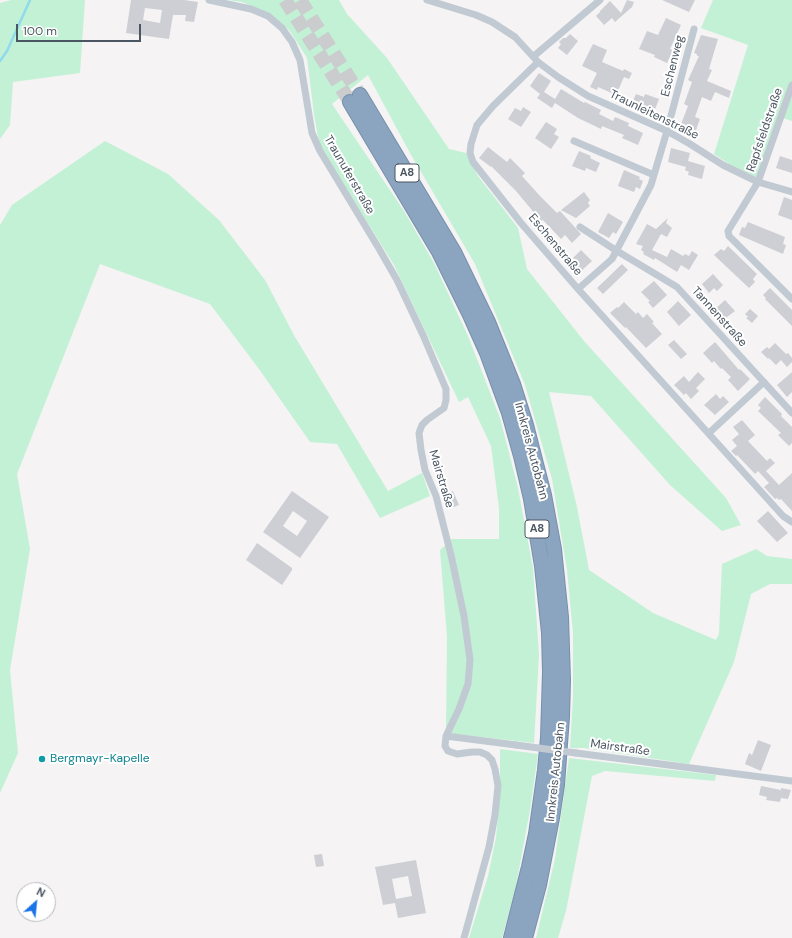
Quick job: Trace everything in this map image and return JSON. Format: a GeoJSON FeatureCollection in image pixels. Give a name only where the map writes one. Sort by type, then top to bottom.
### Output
{"type":"FeatureCollection","features":[{"type":"Feature","properties":{"kind":"highway","name":"Innkreis Autobahn"},"geometry":{"type":"LineString","coordinates":[[511,938],[536,834],[548,738],[550,686],[549,633],[542,566],[531,499],[509,413],[487,353],[439,252],[355,99],[454,252],[488,322],[522,411],[537,463],[544,495],[551,530],[558,586],[563,649],[562,717],[558,777],[552,818],[539,885],[525,938]]}},
{"type":"Feature","properties":{"kind":"street","name":"Traunuferstraße"},"geometry":{"type":"LineString","coordinates":[[209,0],[251,9],[268,16],[282,28],[292,42],[300,60],[312,133],[320,151],[378,247]]}},
{"type":"Feature","properties":{"kind":"street"},"geometry":{"type":"LineString","coordinates":[[427,0],[476,15],[492,22],[515,37],[536,59]]}},
{"type":"Feature","properties":{"kind":"street","name":"Eschenstraße"},"geometry":{"type":"LineString","coordinates":[[600,0],[536,59],[493,106],[477,126],[471,144],[470,153],[473,162],[521,223],[578,289],[783,516],[792,522]]}},
{"type":"Feature","properties":{"kind":"street","name":"Eschenweg"},"geometry":{"type":"LineString","coordinates":[[667,131],[694,29]]}},
{"type":"Feature","properties":{"kind":"street","name":"Traunleitenstraße"},"geometry":{"type":"LineString","coordinates":[[536,59],[558,77],[588,96],[667,131],[723,165],[758,182],[792,192]]}},
{"type":"Feature","properties":{"kind":"street","name":"Rapfsfeldstraße"},"geometry":{"type":"LineString","coordinates":[[792,85],[758,182],[728,231],[729,236],[792,299]]}},
{"type":"Feature","properties":{"kind":"street"},"geometry":{"type":"LineString","coordinates":[[578,289],[612,259],[617,251],[651,185],[667,131]]}},
{"type":"Feature","properties":{"kind":"street"},"geometry":{"type":"LineString","coordinates":[[574,141],[654,175]]}},
{"type":"Feature","properties":{"kind":"street","name":"Tannenstraße"},"geometry":{"type":"LineString","coordinates":[[580,227],[677,287],[792,413]]}},
{"type":"Feature","properties":{"kind":"street","name":"Mairstraße"},"geometry":{"type":"LineString","coordinates":[[378,247],[404,294],[446,389],[444,408],[427,420],[422,425],[419,433],[420,450],[425,470],[436,496],[451,555],[464,616],[470,660],[468,684],[459,709],[446,736],[792,781]]}},
{"type":"Feature","properties":{"kind":"street"},"geometry":{"type":"LineString","coordinates":[[709,433],[764,382]]}},
{"type":"Feature","properties":{"kind":"street"},"geometry":{"type":"LineString","coordinates":[[446,736],[445,746],[448,752],[457,754],[480,752],[487,755],[492,760],[498,786],[495,815],[489,846],[464,938]]}},
{"type":"Feature","properties":{"kind":"green space"},"geometry":{"type":"Polygon","coordinates":[[[11,0],[85,0],[80,73],[13,82],[10,125],[0,139],[0,3],[11,0]]]}},
{"type":"Feature","properties":{"kind":"green space"},"geometry":{"type":"Polygon","coordinates":[[[228,0],[339,0],[347,14],[387,58],[449,149],[466,153],[478,176],[518,228],[527,269],[584,341],[726,498],[741,525],[722,531],[670,485],[591,396],[549,392],[577,507],[589,570],[653,613],[716,640],[719,634],[722,564],[756,549],[767,556],[792,559],[792,584],[770,584],[751,594],[734,662],[689,764],[584,748],[570,748],[573,698],[573,633],[567,570],[552,479],[525,385],[475,264],[410,153],[368,75],[332,104],[404,211],[434,263],[468,336],[500,418],[518,488],[533,568],[539,655],[534,743],[446,733],[447,636],[440,550],[452,539],[499,539],[499,508],[491,446],[468,397],[459,402],[394,265],[319,143],[307,58],[290,31],[270,14],[242,2],[228,0]]]}},
{"type":"Feature","properties":{"kind":"green space"},"geometry":{"type":"Polygon","coordinates":[[[713,0],[792,0],[792,121],[783,118],[758,178],[734,167],[714,154],[748,45],[701,28],[713,0]]]}},
{"type":"Feature","properties":{"kind":"green space"},"geometry":{"type":"Polygon","coordinates":[[[105,141],[168,174],[219,220],[265,280],[295,337],[388,491],[422,473],[430,496],[380,518],[337,444],[310,442],[259,369],[210,304],[100,264],[17,474],[30,549],[10,670],[18,753],[0,793],[0,225],[12,205],[105,141]]]}},
{"type":"Feature","properties":{"kind":"green space"},"geometry":{"type":"Polygon","coordinates":[[[500,749],[538,754],[530,810],[515,891],[502,938],[469,938],[488,876],[496,838],[500,794],[500,749]]]}},
{"type":"Feature","properties":{"kind":"green space"},"geometry":{"type":"Polygon","coordinates":[[[569,758],[716,775],[715,781],[605,771],[592,776],[566,911],[558,938],[536,938],[555,859],[569,758]]]}},
{"type":"Feature","properties":{"kind":"building"},"geometry":{"type":"Polygon","coordinates":[[[131,0],[184,0],[198,2],[194,22],[185,21],[186,15],[173,15],[169,39],[126,33],[131,0]],[[145,8],[143,20],[160,23],[162,10],[145,8]]]}},
{"type":"Feature","properties":{"kind":"building"},"geometry":{"type":"Polygon","coordinates":[[[627,0],[634,2],[632,7],[615,22],[612,18],[604,25],[596,16],[610,1],[621,13],[627,0]]]}},
{"type":"Feature","properties":{"kind":"building"},"geometry":{"type":"Polygon","coordinates":[[[662,0],[695,0],[689,12],[662,0]]]}},
{"type":"Feature","properties":{"kind":"building"},"geometry":{"type":"Polygon","coordinates":[[[666,18],[681,25],[670,49],[673,50],[667,63],[654,57],[655,55],[639,49],[647,31],[658,35],[666,18]]]}},
{"type":"Feature","properties":{"kind":"building"},"geometry":{"type":"Polygon","coordinates":[[[570,34],[578,41],[567,55],[558,48],[561,44],[559,42],[570,34]]]}},
{"type":"Feature","properties":{"kind":"building"},"geometry":{"type":"Polygon","coordinates":[[[701,35],[718,39],[709,69],[712,70],[707,81],[731,91],[729,98],[715,92],[711,101],[702,97],[695,117],[700,119],[695,133],[680,127],[688,106],[684,104],[692,82],[688,80],[699,56],[694,53],[701,35]]]}},
{"type":"Feature","properties":{"kind":"building"},"geometry":{"type":"Polygon","coordinates":[[[593,44],[607,50],[602,62],[623,71],[624,69],[632,73],[629,79],[624,77],[616,95],[598,87],[597,90],[590,87],[597,73],[582,66],[593,44]]]}},
{"type":"Feature","properties":{"kind":"building"},"geometry":{"type":"Polygon","coordinates":[[[539,73],[551,81],[544,92],[555,99],[561,89],[584,103],[585,102],[601,110],[599,114],[613,121],[615,117],[629,123],[628,126],[643,133],[638,145],[622,138],[624,135],[602,126],[601,129],[578,118],[555,103],[552,108],[537,98],[540,94],[530,86],[539,73]]]}},
{"type":"Feature","properties":{"kind":"building"},"geometry":{"type":"Polygon","coordinates":[[[636,94],[644,97],[645,94],[659,99],[654,112],[632,103],[636,94]]]}},
{"type":"Feature","properties":{"kind":"building"},"geometry":{"type":"Polygon","coordinates":[[[523,107],[531,112],[521,127],[508,119],[515,108],[521,111],[523,107]]]}},
{"type":"Feature","properties":{"kind":"building"},"geometry":{"type":"Polygon","coordinates":[[[546,122],[557,129],[554,134],[559,137],[551,149],[535,138],[546,122]]]}},
{"type":"Feature","properties":{"kind":"building"},"geometry":{"type":"Polygon","coordinates":[[[488,147],[507,162],[510,158],[525,173],[522,176],[540,196],[557,213],[560,211],[581,234],[572,243],[565,235],[561,239],[543,220],[541,221],[516,191],[491,166],[479,158],[488,147]]]}},
{"type":"Feature","properties":{"kind":"building"},"geometry":{"type":"Polygon","coordinates":[[[671,148],[690,153],[688,161],[705,166],[702,179],[688,175],[689,172],[685,170],[686,167],[668,162],[671,148]]]}},
{"type":"Feature","properties":{"kind":"building"},"geometry":{"type":"Polygon","coordinates":[[[579,151],[591,156],[590,158],[600,163],[596,172],[586,168],[585,171],[572,166],[579,151]]]}},
{"type":"Feature","properties":{"kind":"building"},"geometry":{"type":"Polygon","coordinates":[[[780,156],[792,160],[792,173],[776,168],[780,156]]]}},
{"type":"Feature","properties":{"kind":"building"},"geometry":{"type":"Polygon","coordinates":[[[624,170],[640,177],[639,179],[643,181],[640,189],[636,187],[634,192],[618,186],[624,170]]]}},
{"type":"Feature","properties":{"kind":"building"},"geometry":{"type":"Polygon","coordinates":[[[584,192],[590,200],[588,203],[590,206],[576,218],[561,210],[584,192]]]}},
{"type":"Feature","properties":{"kind":"building"},"geometry":{"type":"Polygon","coordinates":[[[784,197],[792,200],[792,220],[778,215],[784,197]]]}},
{"type":"Feature","properties":{"kind":"building"},"geometry":{"type":"Polygon","coordinates":[[[608,213],[623,222],[616,234],[613,232],[609,238],[598,232],[608,213]]]}},
{"type":"Feature","properties":{"kind":"building"},"geometry":{"type":"Polygon","coordinates":[[[668,218],[666,223],[672,228],[667,237],[661,234],[652,250],[667,257],[671,249],[683,256],[685,254],[689,256],[692,251],[698,255],[689,270],[681,265],[677,272],[655,258],[654,260],[643,254],[644,252],[641,250],[643,246],[636,244],[647,224],[656,229],[668,218]]]}},
{"type":"Feature","properties":{"kind":"building"},"geometry":{"type":"Polygon","coordinates":[[[748,222],[785,237],[783,244],[786,245],[783,254],[739,235],[742,227],[745,228],[748,222]]]}},
{"type":"Feature","properties":{"kind":"building"},"geometry":{"type":"Polygon","coordinates":[[[728,246],[757,274],[753,279],[755,282],[749,288],[714,255],[721,249],[724,251],[728,246]]]}},
{"type":"Feature","properties":{"kind":"building"},"geometry":{"type":"Polygon","coordinates":[[[581,250],[592,261],[579,273],[571,265],[575,260],[573,258],[581,250]]]}},
{"type":"Feature","properties":{"kind":"building"},"geometry":{"type":"Polygon","coordinates":[[[622,264],[628,270],[603,294],[597,288],[622,264]]]}},
{"type":"Feature","properties":{"kind":"building"},"geometry":{"type":"Polygon","coordinates":[[[713,274],[723,285],[717,291],[714,288],[709,293],[702,284],[713,274]]]}},
{"type":"Feature","properties":{"kind":"building"},"geometry":{"type":"Polygon","coordinates":[[[654,281],[667,295],[653,308],[648,302],[650,301],[641,292],[654,281]]]}},
{"type":"Feature","properties":{"kind":"building"},"geometry":{"type":"Polygon","coordinates":[[[770,288],[792,310],[792,326],[765,299],[766,298],[763,295],[770,288]]]}},
{"type":"Feature","properties":{"kind":"building"},"geometry":{"type":"Polygon","coordinates":[[[725,300],[735,311],[723,320],[714,310],[725,300]]]}},
{"type":"Feature","properties":{"kind":"building"},"geometry":{"type":"Polygon","coordinates":[[[678,301],[691,315],[679,326],[667,312],[678,301]]]}},
{"type":"Feature","properties":{"kind":"building"},"geometry":{"type":"Polygon","coordinates":[[[624,302],[636,314],[638,312],[643,318],[647,314],[654,322],[652,323],[662,334],[646,348],[610,313],[624,302]]]}},
{"type":"Feature","properties":{"kind":"building"},"geometry":{"type":"Polygon","coordinates":[[[750,309],[758,316],[752,323],[746,318],[748,317],[745,314],[750,309]]]}},
{"type":"Feature","properties":{"kind":"building"},"geometry":{"type":"Polygon","coordinates":[[[674,340],[687,354],[681,359],[668,345],[674,340]]]}},
{"type":"Feature","properties":{"kind":"building"},"geometry":{"type":"Polygon","coordinates":[[[715,342],[739,370],[740,369],[750,379],[738,391],[728,380],[731,377],[714,361],[712,363],[703,353],[715,342]]]}},
{"type":"Feature","properties":{"kind":"building"},"geometry":{"type":"Polygon","coordinates":[[[775,343],[792,358],[792,362],[787,367],[781,360],[776,365],[761,352],[767,347],[769,349],[775,343]]]}},
{"type":"Feature","properties":{"kind":"building"},"geometry":{"type":"Polygon","coordinates":[[[698,372],[705,379],[696,388],[699,391],[691,399],[686,393],[684,395],[674,385],[684,376],[689,382],[698,372]]]}},
{"type":"Feature","properties":{"kind":"building"},"geometry":{"type":"Polygon","coordinates":[[[792,372],[792,392],[787,397],[777,385],[792,372]]]}},
{"type":"Feature","properties":{"kind":"building"},"geometry":{"type":"Polygon","coordinates":[[[716,394],[720,399],[723,396],[729,402],[715,415],[704,405],[716,394]]]}},
{"type":"Feature","properties":{"kind":"building"},"geometry":{"type":"Polygon","coordinates":[[[765,397],[782,414],[781,416],[792,427],[792,443],[789,446],[778,435],[781,433],[758,411],[761,408],[758,405],[765,397]]]}},
{"type":"Feature","properties":{"kind":"building"},"geometry":{"type":"Polygon","coordinates":[[[742,420],[755,435],[748,441],[767,461],[770,458],[775,463],[766,471],[779,485],[792,473],[792,511],[781,499],[775,499],[764,487],[769,483],[758,471],[755,474],[737,455],[736,456],[731,451],[737,446],[732,440],[739,434],[733,427],[742,420]]]}},
{"type":"Feature","properties":{"kind":"building"},"geometry":{"type":"Polygon","coordinates":[[[292,491],[329,517],[300,558],[263,532],[292,491]],[[293,511],[283,526],[297,536],[307,521],[293,511]]]}},
{"type":"Feature","properties":{"kind":"building"},"geometry":{"type":"Polygon","coordinates":[[[453,491],[459,505],[449,509],[443,495],[453,491]]]}},
{"type":"Feature","properties":{"kind":"building"},"geometry":{"type":"Polygon","coordinates":[[[768,511],[788,533],[777,542],[757,521],[768,511]]]}},
{"type":"Feature","properties":{"kind":"building"},"geometry":{"type":"Polygon","coordinates":[[[257,543],[292,568],[282,585],[246,560],[257,543]]]}},
{"type":"Feature","properties":{"kind":"building"},"geometry":{"type":"Polygon","coordinates":[[[758,740],[771,745],[761,771],[745,764],[749,753],[752,755],[758,740]]]}},
{"type":"Feature","properties":{"kind":"building"},"geometry":{"type":"Polygon","coordinates":[[[761,786],[781,790],[781,788],[791,790],[788,799],[781,798],[780,802],[766,800],[767,797],[759,795],[761,786]]]}},
{"type":"Feature","properties":{"kind":"building"},"geometry":{"type":"Polygon","coordinates":[[[322,854],[324,866],[316,867],[314,855],[322,854]]]}},
{"type":"Feature","properties":{"kind":"building"},"geometry":{"type":"Polygon","coordinates":[[[416,860],[426,913],[398,918],[395,903],[383,905],[375,867],[416,860]],[[408,876],[392,879],[396,899],[412,896],[408,876]]]}},
{"type":"Feature","properties":{"kind":"waterway"},"geometry":{"type":"LineString","coordinates":[[0,61],[7,51],[30,0]]}},
{"type":"Feature","properties":{"kind":"tunnel"},"geometry":{"type":"LineString","coordinates":[[285,0],[350,102]]}},
{"type":"Feature","properties":{"kind":"tunnel"},"geometry":{"type":"LineString","coordinates":[[300,0],[360,95]]}},
{"type":"Feature","properties":{"kind":"place","name":"Bergmayr-Kapelle"},"geometry":{"type":"Point","coordinates":[42,759]}}]}
